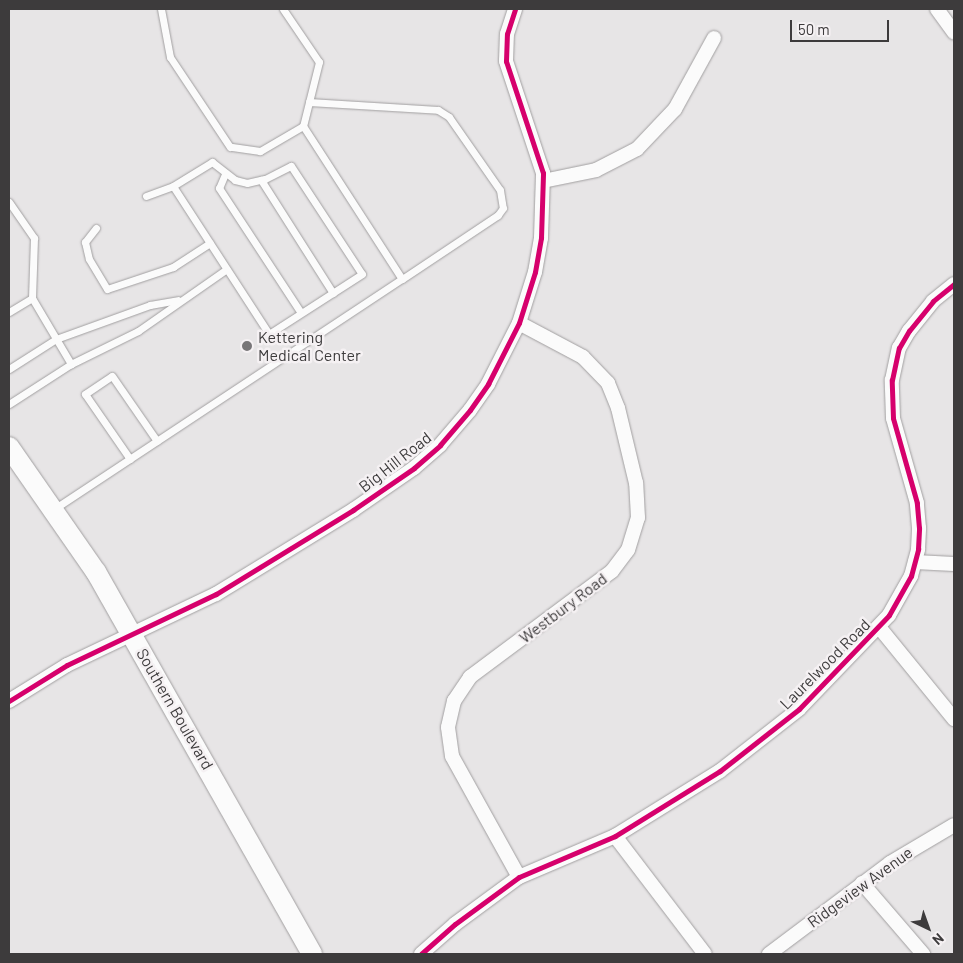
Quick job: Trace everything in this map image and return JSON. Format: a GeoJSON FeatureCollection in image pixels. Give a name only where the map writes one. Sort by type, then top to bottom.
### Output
{"type":"FeatureCollection","features":[{"type":"Feature","properties":{"kind":"street","name":"Big Hill Road"},"geometry":{"type":"LineString","coordinates":[[9,701],[67,665],[133,634],[249,574],[354,510],[414,468],[440,444],[470,410],[488,384],[520,323],[540,246],[543,181],[535,144],[506,61],[506,34],[515,9]]}},
{"type":"Feature","properties":{"kind":"street"},"geometry":{"type":"LineString","coordinates":[[937,9],[954,32]]}},
{"type":"Feature","properties":{"kind":"street"},"geometry":{"type":"LineString","coordinates":[[543,181],[596,170],[637,149],[675,109],[714,38]]}},
{"type":"Feature","properties":{"kind":"street","name":"Laurelwood Road"},"geometry":{"type":"LineString","coordinates":[[421,954],[455,924],[519,877],[615,836],[694,789],[775,730],[879,627],[903,594],[915,562],[919,528],[916,503],[893,418],[892,380],[899,348],[909,331],[933,301],[954,284]]}},
{"type":"Feature","properties":{"kind":"street","name":"Westbury Road"},"geometry":{"type":"LineString","coordinates":[[519,877],[452,756],[448,727],[454,701],[470,677],[612,571],[628,550],[638,518],[636,483],[618,408],[608,383],[583,357],[520,323]]}},
{"type":"Feature","properties":{"kind":"street","name":"Southern Boulevard"},"geometry":{"type":"LineString","coordinates":[[9,447],[54,509],[96,572],[133,634],[312,954]]}},
{"type":"Feature","properties":{"kind":"street"},"geometry":{"type":"LineString","coordinates":[[915,562],[954,564]]}},
{"type":"Feature","properties":{"kind":"street"},"geometry":{"type":"LineString","coordinates":[[879,627],[954,718]]}},
{"type":"Feature","properties":{"kind":"street","name":"Ridgeview Avenue"},"geometry":{"type":"LineString","coordinates":[[769,954],[862,883],[954,825]]}},
{"type":"Feature","properties":{"kind":"street"},"geometry":{"type":"LineString","coordinates":[[615,836],[704,954]]}},
{"type":"Feature","properties":{"kind":"street"},"geometry":{"type":"LineString","coordinates":[[862,883],[923,954]]}},
{"type":"Feature","properties":{"kind":"lane"},"geometry":{"type":"LineString","coordinates":[[161,9],[170,57],[230,147],[260,151],[303,126],[319,62],[282,9]]}},
{"type":"Feature","properties":{"kind":"lane"},"geometry":{"type":"LineString","coordinates":[[54,509],[498,215],[503,208],[500,190],[448,117],[438,110],[309,102]]}},
{"type":"Feature","properties":{"kind":"lane"},"geometry":{"type":"LineString","coordinates":[[303,126],[402,279]]}},
{"type":"Feature","properties":{"kind":"lane"},"geometry":{"type":"LineString","coordinates":[[146,196],[172,186],[212,162],[225,174],[247,182],[260,180],[291,166],[362,274],[269,334],[172,186]]}},
{"type":"Feature","properties":{"kind":"lane"},"geometry":{"type":"LineString","coordinates":[[225,174],[219,188],[302,313]]}},
{"type":"Feature","properties":{"kind":"lane"},"geometry":{"type":"LineString","coordinates":[[260,180],[333,293]]}},
{"type":"Feature","properties":{"kind":"lane"},"geometry":{"type":"LineString","coordinates":[[9,202],[34,238],[32,298],[71,364]]}},
{"type":"Feature","properties":{"kind":"lane"},"geometry":{"type":"LineString","coordinates":[[96,228],[85,242],[89,259],[107,289],[173,267],[210,243]]}},
{"type":"Feature","properties":{"kind":"lane"},"geometry":{"type":"LineString","coordinates":[[9,404],[71,364],[138,331],[179,300],[227,268]]}},
{"type":"Feature","properties":{"kind":"lane"},"geometry":{"type":"LineString","coordinates":[[9,312],[32,298]]}},
{"type":"Feature","properties":{"kind":"lane"},"geometry":{"type":"LineString","coordinates":[[9,369],[56,339],[150,305],[179,300]]}},
{"type":"Feature","properties":{"kind":"lane"},"geometry":{"type":"LineString","coordinates":[[130,459],[86,394],[92,389],[112,376],[157,441]]}},
{"type":"Feature","properties":{"kind":"cycle path"},"geometry":{"type":"LineString","coordinates":[[9,701],[67,665],[216,594],[353,510],[414,468],[440,445],[470,410],[488,384],[519,323],[535,272],[541,238],[543,173],[506,61],[507,34],[515,9]]}},
{"type":"Feature","properties":{"kind":"cycle path"},"geometry":{"type":"LineString","coordinates":[[421,954],[455,924],[519,877],[615,836],[720,771],[799,709],[889,615],[911,576],[918,549],[919,528],[917,503],[893,418],[892,380],[899,348],[909,331],[933,301],[954,284]]}},
{"type":"Feature","properties":{"kind":"place","name":"Kettering Medical Center"},"geometry":{"type":"Point","coordinates":[247,346]}}]}
